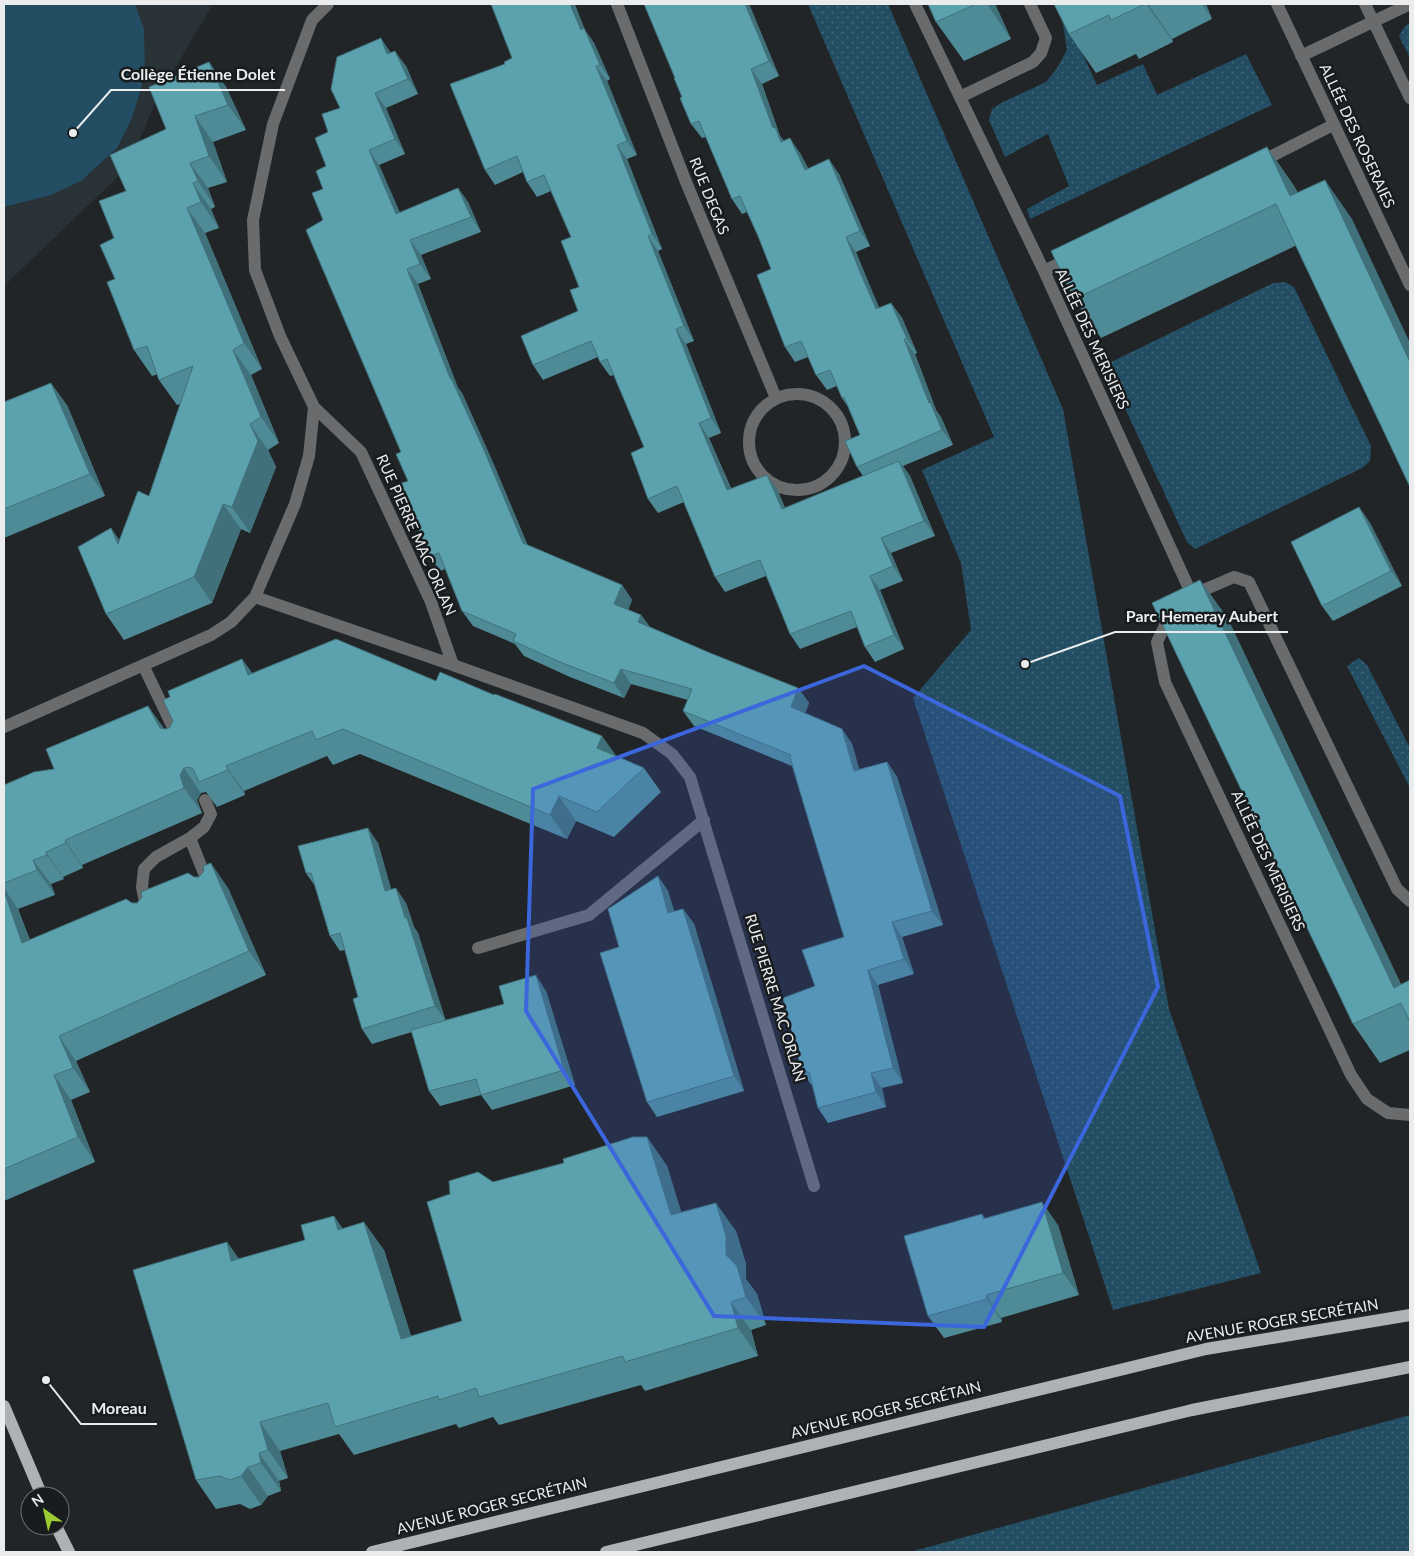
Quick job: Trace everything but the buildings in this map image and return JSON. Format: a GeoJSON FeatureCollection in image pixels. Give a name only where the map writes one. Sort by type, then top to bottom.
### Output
{"type":"FeatureCollection","features":[{"type":"Feature","properties":{"kind":"main road","name":"AVENUE ROGER SECRÉTAIN"},"geometry":{"type":"LineString","coordinates":[[372,1552],[1206,1349],[1410,1314]]}},
{"type":"Feature","properties":{"kind":"main road"},"geometry":{"type":"LineString","coordinates":[[606,1552],[1192,1410],[1410,1367]]}},
{"type":"Feature","properties":{"kind":"main road"},"geometry":{"type":"LineString","coordinates":[[4,1406],[38,1486]]}},
{"type":"Feature","properties":{"kind":"main road"},"geometry":{"type":"LineString","coordinates":[[61,1536],[69,1552]]}},
{"type":"Feature","properties":{"kind":"street"},"geometry":{"type":"LineString","coordinates":[[4,727],[211,635],[231,622],[255,597],[297,496],[309,456],[314,408],[280,336],[254,270],[253,220],[273,124],[312,20],[328,4]]}},
{"type":"Feature","properties":{"kind":"street","name":"RUE DEGAS"},"geometry":{"type":"LineString","coordinates":[[617,4],[686,182],[776,398]]}},
{"type":"Feature","properties":{"kind":"street","name":"ALLÉE DES MERISIERS"},"geometry":{"type":"LineString","coordinates":[[915,4],[1044,271],[1185,600],[1172,611],[1157,642],[1165,682],[1351,1075],[1367,1099],[1388,1113],[1410,1116]]}},
{"type":"Feature","properties":{"kind":"street","name":"ALLÉE DES ROSERAIES"},"geometry":{"type":"LineString","coordinates":[[1277,4],[1410,285]]}},
{"type":"Feature","properties":{"kind":"street"},"geometry":{"type":"LineString","coordinates":[[1365,4],[1410,98]]}},
{"type":"Feature","properties":{"kind":"street","name":"ALLÉE DES ROSERAIES"},"geometry":{"type":"LineString","coordinates":[[1301,56],[1410,4]]}},
{"type":"Feature","properties":{"kind":"street"},"geometry":{"type":"LineString","coordinates":[[960,97],[1033,62],[1041,53],[1046,38],[1033,5]]}},
{"type":"Feature","properties":{"kind":"street"},"geometry":{"type":"LineString","coordinates":[[1245,169],[1333,125]]}},
{"type":"Feature","properties":{"kind":"street"},"geometry":{"type":"LineString","coordinates":[[1044,271],[1087,249]]}},
{"type":"Feature","properties":{"kind":"street"},"geometry":{"type":"LineString","coordinates":[[792,393],[809,395],[824,401],[836,412],[843,427],[846,443],[842,460],[834,474],[822,484],[806,490],[790,491],[774,485],[761,475],[752,462],[748,448],[749,433],[754,419],[764,407],[776,398],[792,393]]}},
{"type":"Feature","properties":{"kind":"street","name":"RUE PIERRE MAC ORLAN"},"geometry":{"type":"LineString","coordinates":[[314,408],[361,452],[432,602],[453,665]]}},
{"type":"Feature","properties":{"kind":"street"},"geometry":{"type":"LineString","coordinates":[[1185,600],[1234,577],[1249,582],[1397,889],[1410,901]]}},
{"type":"Feature","properties":{"kind":"street","name":"RUE PIERRE MAC ORLAN"},"geometry":{"type":"LineString","coordinates":[[255,597],[643,733],[672,754],[690,777],[814,1186]]}},
{"type":"Feature","properties":{"kind":"street"},"geometry":{"type":"LineString","coordinates":[[144,665],[182,746]]}},
{"type":"Feature","properties":{"kind":"street"},"geometry":{"type":"LineString","coordinates":[[151,920],[144,904],[142,887],[144,869],[156,857],[190,838],[204,827],[211,814],[205,800]]}},
{"type":"Feature","properties":{"kind":"street"},"geometry":{"type":"LineString","coordinates":[[478,948],[589,915],[704,820]]}},
{"type":"Feature","properties":{"kind":"street"},"geometry":{"type":"LineString","coordinates":[[190,838],[212,894]]}},
{"type":"Feature","properties":{"kind":"highlighted area"},"geometry":{"type":"Polygon","coordinates":[[[864,666],[1120,796],[1158,987],[984,1327],[714,1316],[526,1011],[533,789],[864,666]]]}},
{"type":"Feature","properties":{"kind":"shaded area"},"geometry":{"type":"Polygon","coordinates":[[[4,4],[213,4],[156,100],[129,166],[4,286],[4,4]]]}},
{"type":"Feature","properties":{"kind":"shaded area"},"geometry":{"type":"Polygon","coordinates":[[[4,4],[135,4],[144,29],[145,75],[132,118],[117,148],[81,181],[51,195],[4,207],[4,4]]]}},
{"type":"Feature","properties":{"kind":"shaded area"},"geometry":{"type":"Polygon","coordinates":[[[808,4],[888,4],[1063,409],[1169,1009],[1261,1273],[1113,1310],[913,698],[971,630],[961,563],[922,470],[994,437],[808,4]]]}},
{"type":"Feature","properties":{"kind":"shaded area"},"geometry":{"type":"Polygon","coordinates":[[[1061,12],[1064,14],[1097,85],[1143,64],[1157,95],[1246,54],[1272,105],[1030,219],[1027,209],[1069,186],[1048,134],[1005,157],[989,120],[992,109],[1046,82],[1057,68],[1067,50],[1061,12]]]}},
{"type":"Feature","properties":{"kind":"shaded area"},"geometry":{"type":"Polygon","coordinates":[[[1410,23],[1410,58],[1399,36],[1405,26],[1410,23]]]}},
{"type":"Feature","properties":{"kind":"shaded area"},"geometry":{"type":"Polygon","coordinates":[[[1285,282],[1294,287],[1371,446],[1370,461],[1362,468],[1195,549],[1187,542],[1105,365],[1273,283],[1285,282]]]}},
{"type":"Feature","properties":{"kind":"shaded area"},"geometry":{"type":"Polygon","coordinates":[[[1359,658],[1367,665],[1410,748],[1410,788],[1347,666],[1359,658]]]}},
{"type":"Feature","properties":{"kind":"shaded area"},"geometry":{"type":"Polygon","coordinates":[[[1410,1415],[1410,1552],[910,1552],[1410,1415]]]}},
{"type":"Feature","properties":{"kind":"place","name":"Collège Étienne Dolet"},"geometry":{"type":"Point","coordinates":[73,133]}},
{"type":"Feature","properties":{"kind":"place","name":"Parc Hemeray Aubert"},"geometry":{"type":"Point","coordinates":[1025,664]}},
{"type":"Feature","properties":{"kind":"place","name":"Moreau"},"geometry":{"type":"Point","coordinates":[46,1380]}}]}
